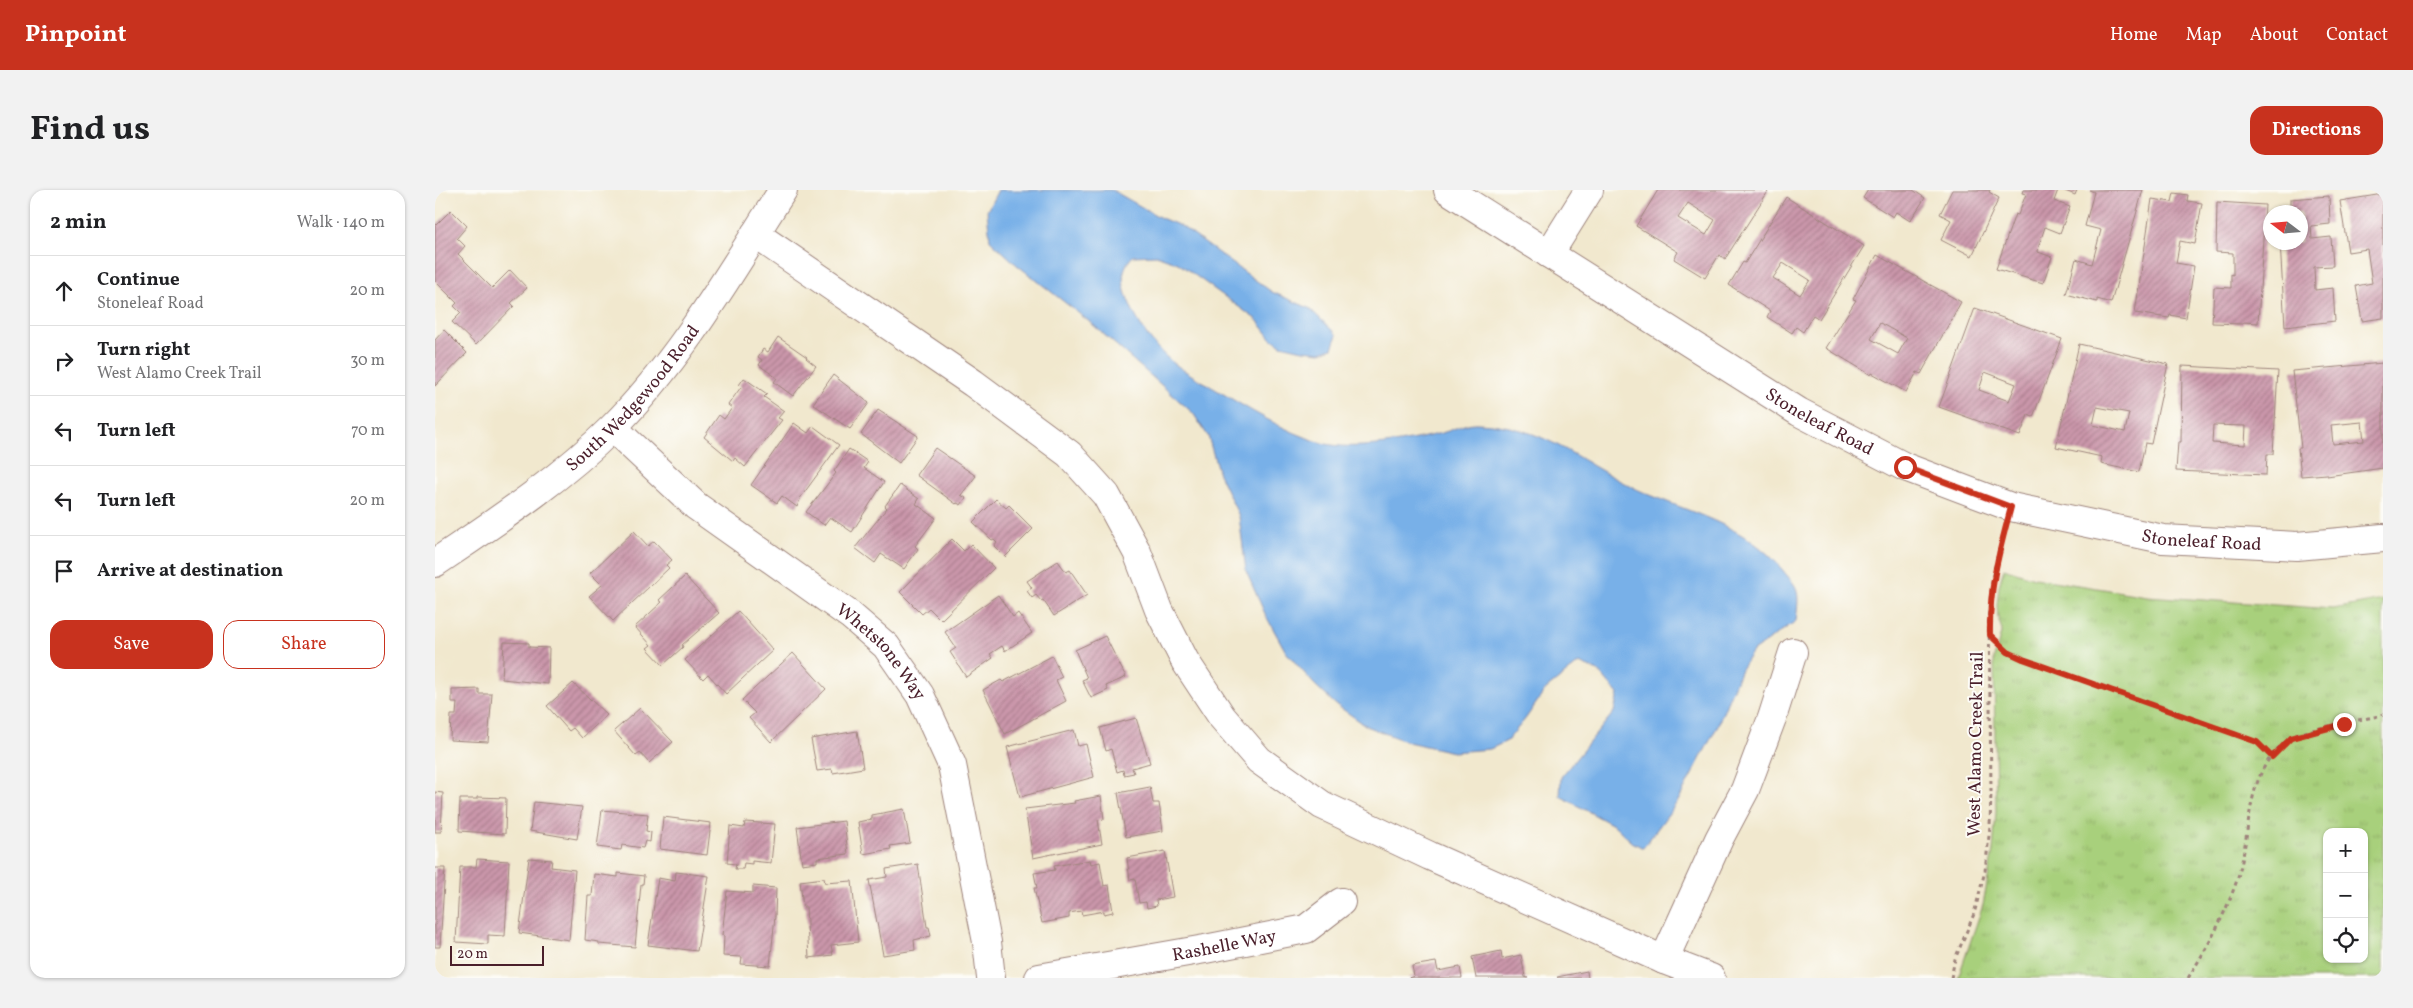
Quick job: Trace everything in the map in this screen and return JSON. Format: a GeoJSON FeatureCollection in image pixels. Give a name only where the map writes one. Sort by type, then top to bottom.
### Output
{"type":"FeatureCollection","features":[{"type":"Feature","properties":{"kind":"street","name":"South Wedgewood Road"},"geometry":{"type":"LineString","coordinates":[[435,563],[503,517],[565,470],[613,428],[691,334],[783,190]]}},
{"type":"Feature","properties":{"kind":"street","name":"Stoneleaf Road"},"geometry":{"type":"LineString","coordinates":[[1448,190],[1799,412],[1905,467],[2011,507],[2163,539],[2297,546],[2383,538]]}},
{"type":"Feature","properties":{"kind":"street"},"geometry":{"type":"LineString","coordinates":[[1549,254],[1589,190]]}},
{"type":"Feature","properties":{"kind":"street"},"geometry":{"type":"LineString","coordinates":[[755,234],[973,383],[1069,454],[1106,495],[1137,552],[1159,610],[1185,661],[1222,717],[1259,760],[1322,805],[1430,856],[1664,960],[1711,978]]}},
{"type":"Feature","properties":{"kind":"street","name":"Whetstone Way"},"geometry":{"type":"LineString","coordinates":[[613,428],[696,506],[850,615],[886,646],[920,696],[952,765],[987,942],[991,978]]}},
{"type":"Feature","properties":{"kind":"street"},"geometry":{"type":"LineString","coordinates":[[1664,960],[1710,857],[1745,790],[1772,718],[1793,652]]}},
{"type":"Feature","properties":{"kind":"street","name":"Rashelle Way"},"geometry":{"type":"LineString","coordinates":[[1039,978],[1306,929],[1341,902]]}},
{"type":"Feature","properties":{"kind":"path","name":"West Alamo Creek Trail"},"geometry":{"type":"LineString","coordinates":[[1951,978],[1955,959],[1974,914],[1985,871],[1990,827],[1990,635],[1993,575],[2011,507]]}},
{"type":"Feature","properties":{"kind":"path"},"geometry":{"type":"LineString","coordinates":[[1990,635],[2008,652],[2023,659],[2257,742],[2272,757]]}},
{"type":"Feature","properties":{"kind":"path"},"geometry":{"type":"LineString","coordinates":[[2188,978],[2221,923],[2238,877],[2253,796],[2260,776],[2272,757],[2291,738],[2307,732],[2383,715]]}},
{"type":"Feature","properties":{"kind":"green space"},"geometry":{"type":"Polygon","coordinates":[[[2004,568],[2034,578],[2147,596],[2333,609],[2383,600],[2383,978],[1958,978],[1983,905],[1993,851],[1996,812],[1994,658],[2002,630],[1998,618],[1999,586],[2004,568]]]}},
{"type":"Feature","properties":{"kind":"water"},"geometry":{"type":"Polygon","coordinates":[[[998,190],[1112,190],[1161,218],[1181,226],[1272,292],[1309,308],[1337,335],[1332,348],[1321,352],[1281,345],[1271,338],[1257,320],[1178,263],[1156,255],[1133,256],[1125,267],[1123,284],[1129,302],[1141,326],[1158,349],[1187,372],[1280,426],[1322,443],[1350,446],[1367,446],[1417,439],[1474,423],[1501,425],[1522,430],[1541,437],[1630,486],[1734,530],[1770,556],[1794,584],[1798,594],[1796,621],[1753,651],[1741,669],[1717,727],[1678,801],[1643,848],[1632,842],[1615,826],[1560,796],[1561,777],[1614,712],[1618,694],[1598,671],[1579,663],[1546,689],[1507,741],[1490,749],[1453,752],[1408,742],[1368,727],[1335,704],[1314,684],[1286,652],[1266,616],[1246,571],[1239,516],[1219,474],[1208,436],[1193,413],[1091,323],[1017,265],[990,240],[987,211],[998,190]]]}},
{"type":"Feature","properties":{"kind":"building"},"geometry":{"type":"Polygon","coordinates":[[[1658,190],[1769,190],[1725,259],[1719,255],[1705,278],[1674,259],[1678,252],[1636,226],[1658,190]],[[1688,203],[1678,218],[1706,235],[1715,220],[1688,203]]]}},
{"type":"Feature","properties":{"kind":"building"},"geometry":{"type":"Polygon","coordinates":[[[1868,190],[1913,190],[1925,198],[1910,221],[1896,212],[1893,217],[1863,198],[1868,190]]]}},
{"type":"Feature","properties":{"kind":"building"},"geometry":{"type":"Polygon","coordinates":[[[1952,190],[1990,190],[1989,192],[1999,198],[1972,256],[1941,240],[1951,220],[1940,214],[1952,190]]]}},
{"type":"Feature","properties":{"kind":"building"},"geometry":{"type":"Polygon","coordinates":[[[2023,190],[2058,190],[2054,201],[2070,207],[2060,233],[2045,227],[2038,252],[2052,257],[2043,283],[1996,269],[2015,214],[2018,215],[2026,194],[2022,193],[2023,190]]]}},
{"type":"Feature","properties":{"kind":"building"},"geometry":{"type":"Polygon","coordinates":[[[2063,190],[2077,190],[2075,195],[2063,190]]]}},
{"type":"Feature","properties":{"kind":"building"},"geometry":{"type":"Polygon","coordinates":[[[2089,190],[2143,190],[2111,303],[2097,299],[2097,302],[2066,294],[2076,259],[2092,264],[2101,230],[2085,226],[2094,192],[2089,190]]]}},
{"type":"Feature","properties":{"kind":"building"},"geometry":{"type":"Polygon","coordinates":[[[2174,193],[2188,195],[2187,201],[2202,203],[2195,244],[2180,241],[2176,263],[2194,266],[2186,318],[2170,315],[2169,318],[2135,313],[2152,199],[2172,202],[2174,193]]]}},
{"type":"Feature","properties":{"kind":"building"},"geometry":{"type":"Polygon","coordinates":[[[2383,194],[2383,318],[2362,321],[2356,286],[2372,283],[2367,249],[2348,252],[2340,201],[2383,194]]]}},
{"type":"Feature","properties":{"kind":"building"},"geometry":{"type":"Polygon","coordinates":[[[2329,196],[2330,224],[2311,226],[2312,239],[2331,237],[2333,266],[2314,267],[2315,290],[2333,288],[2335,321],[2285,327],[2280,250],[2308,250],[2308,205],[2290,205],[2290,199],[2329,196]]]}},
{"type":"Feature","properties":{"kind":"building"},"geometry":{"type":"Polygon","coordinates":[[[1786,197],[1864,246],[1819,319],[1813,315],[1803,332],[1796,327],[1792,333],[1767,317],[1770,311],[1729,285],[1743,262],[1745,263],[1786,197]],[[1783,263],[1773,278],[1800,295],[1810,280],[1783,263]]]}},
{"type":"Feature","properties":{"kind":"building"},"geometry":{"type":"Polygon","coordinates":[[[2217,202],[2265,205],[2263,205],[2258,323],[2212,323],[2214,287],[2231,288],[2231,274],[2233,275],[2233,253],[2216,252],[2217,202]]]}},
{"type":"Feature","properties":{"kind":"building"},"geometry":{"type":"Polygon","coordinates":[[[451,210],[467,226],[457,238],[465,246],[458,254],[492,288],[510,270],[527,288],[511,303],[514,306],[476,345],[452,322],[461,313],[454,306],[457,303],[435,281],[435,226],[451,210]]]}},
{"type":"Feature","properties":{"kind":"building"},"geometry":{"type":"Polygon","coordinates":[[[1877,255],[1961,302],[1921,374],[1917,372],[1906,392],[1872,373],[1871,375],[1826,348],[1856,300],[1853,299],[1877,255]],[[1880,323],[1871,339],[1898,354],[1907,338],[1880,323]]]}},
{"type":"Feature","properties":{"kind":"building"},"geometry":{"type":"Polygon","coordinates":[[[1975,308],[2062,339],[2033,417],[2028,415],[2020,436],[1939,407],[1975,308]],[[1985,372],[1979,390],[2009,401],[2016,384],[1985,372]]]}},
{"type":"Feature","properties":{"kind":"building"},"geometry":{"type":"Polygon","coordinates":[[[444,330],[467,353],[435,386],[435,340],[444,330]]]}},
{"type":"Feature","properties":{"kind":"building"},"geometry":{"type":"Polygon","coordinates":[[[778,337],[807,357],[816,366],[793,396],[774,382],[777,378],[759,365],[762,360],[758,357],[763,349],[768,352],[778,337]]]}},
{"type":"Feature","properties":{"kind":"building"},"geometry":{"type":"Polygon","coordinates":[[[2079,344],[2168,364],[2151,444],[2145,443],[2139,472],[2101,464],[2102,457],[2056,447],[2079,344]],[[2097,407],[2093,425],[2125,432],[2129,413],[2097,407]]]}},
{"type":"Feature","properties":{"kind":"building"},"geometry":{"type":"Polygon","coordinates":[[[2383,363],[2383,468],[2327,476],[2327,474],[2301,476],[2298,448],[2301,448],[2292,371],[2383,363]],[[2362,422],[2331,425],[2333,444],[2364,441],[2362,422]]]}},
{"type":"Feature","properties":{"kind":"building"},"geometry":{"type":"Polygon","coordinates":[[[2182,366],[2278,371],[2273,454],[2267,454],[2266,475],[2176,471],[2178,442],[2181,442],[2182,366]],[[2213,425],[2212,443],[2245,445],[2246,426],[2213,425]]]}},
{"type":"Feature","properties":{"kind":"building"},"geometry":{"type":"Polygon","coordinates":[[[833,375],[869,403],[850,429],[813,404],[833,375]]]}},
{"type":"Feature","properties":{"kind":"building"},"geometry":{"type":"Polygon","coordinates":[[[744,378],[767,394],[764,397],[784,411],[778,418],[782,420],[745,467],[735,458],[733,461],[704,437],[719,415],[724,419],[732,408],[728,405],[741,387],[739,385],[744,378]]]}},
{"type":"Feature","properties":{"kind":"building"},"geometry":{"type":"Polygon","coordinates":[[[878,410],[918,436],[899,463],[861,434],[878,410]]]}},
{"type":"Feature","properties":{"kind":"building"},"geometry":{"type":"Polygon","coordinates":[[[794,423],[808,433],[813,426],[839,445],[801,497],[797,507],[782,496],[777,503],[751,485],[794,423]]]}},
{"type":"Feature","properties":{"kind":"building"},"geometry":{"type":"Polygon","coordinates":[[[935,448],[976,476],[961,495],[966,498],[961,505],[956,504],[916,475],[935,448]]]}},
{"type":"Feature","properties":{"kind":"building"},"geometry":{"type":"Polygon","coordinates":[[[849,449],[868,462],[864,468],[884,482],[852,532],[830,517],[824,525],[806,512],[836,473],[834,471],[849,449]]]}},
{"type":"Feature","properties":{"kind":"building"},"geometry":{"type":"Polygon","coordinates":[[[900,485],[919,499],[916,504],[936,518],[915,546],[918,549],[904,569],[881,554],[875,563],[855,548],[887,508],[885,506],[900,485]]]}},
{"type":"Feature","properties":{"kind":"building"},"geometry":{"type":"Polygon","coordinates":[[[996,499],[1006,508],[1009,505],[1033,529],[1005,557],[994,546],[997,542],[994,539],[992,540],[973,522],[996,499]]]}},
{"type":"Feature","properties":{"kind":"building"},"geometry":{"type":"Polygon","coordinates":[[[634,531],[648,546],[654,541],[672,560],[666,565],[669,568],[613,621],[589,596],[602,585],[590,573],[634,531]]]}},
{"type":"Feature","properties":{"kind":"building"},"geometry":{"type":"Polygon","coordinates":[[[952,539],[964,551],[971,544],[994,568],[941,620],[929,608],[922,614],[900,592],[952,539]]]}},
{"type":"Feature","properties":{"kind":"building"},"geometry":{"type":"Polygon","coordinates":[[[1058,561],[1066,572],[1070,570],[1087,595],[1054,616],[1043,600],[1041,601],[1036,595],[1032,598],[1027,591],[1032,588],[1027,581],[1058,561]]]}},
{"type":"Feature","properties":{"kind":"building"},"geometry":{"type":"Polygon","coordinates":[[[685,576],[719,613],[682,645],[683,647],[663,665],[647,648],[651,645],[635,627],[662,602],[659,600],[685,576]]]}},
{"type":"Feature","properties":{"kind":"building"},"geometry":{"type":"Polygon","coordinates":[[[998,595],[1013,617],[1018,613],[1032,633],[1005,651],[1002,646],[990,654],[993,658],[966,677],[950,652],[956,648],[945,632],[998,595]]]}},
{"type":"Feature","properties":{"kind":"building"},"geometry":{"type":"Polygon","coordinates":[[[738,611],[773,650],[726,694],[708,674],[703,679],[685,660],[738,611]]]}},
{"type":"Feature","properties":{"kind":"building"},"geometry":{"type":"Polygon","coordinates":[[[1105,636],[1126,677],[1106,686],[1108,690],[1091,698],[1082,680],[1087,678],[1075,650],[1105,636]]]}},
{"type":"Feature","properties":{"kind":"building"},"geometry":{"type":"Polygon","coordinates":[[[504,642],[529,643],[529,647],[549,648],[548,684],[502,679],[504,642]]]}},
{"type":"Feature","properties":{"kind":"building"},"geometry":{"type":"Polygon","coordinates":[[[793,653],[826,689],[771,742],[749,718],[755,713],[742,700],[793,653]]]}},
{"type":"Feature","properties":{"kind":"building"},"geometry":{"type":"Polygon","coordinates":[[[1052,656],[1062,677],[1056,680],[1066,701],[1005,734],[983,690],[1001,680],[1003,682],[1052,656]]]}},
{"type":"Feature","properties":{"kind":"building"},"geometry":{"type":"Polygon","coordinates":[[[573,683],[607,715],[582,738],[573,728],[569,731],[547,706],[573,683]]]}},
{"type":"Feature","properties":{"kind":"building"},"geometry":{"type":"Polygon","coordinates":[[[479,689],[479,694],[492,694],[488,742],[450,740],[451,715],[456,715],[457,703],[452,703],[452,690],[479,689]]]}},
{"type":"Feature","properties":{"kind":"building"},"geometry":{"type":"Polygon","coordinates":[[[640,708],[673,742],[649,763],[640,753],[636,756],[614,731],[640,708]]]}},
{"type":"Feature","properties":{"kind":"building"},"geometry":{"type":"Polygon","coordinates":[[[1136,718],[1150,763],[1132,768],[1134,773],[1124,775],[1123,770],[1117,772],[1111,749],[1106,751],[1100,728],[1136,718]]]}},
{"type":"Feature","properties":{"kind":"building"},"geometry":{"type":"Polygon","coordinates":[[[1074,730],[1078,746],[1086,744],[1094,777],[1020,797],[1007,747],[1074,730]]]}},
{"type":"Feature","properties":{"kind":"building"},"geometry":{"type":"Polygon","coordinates":[[[857,731],[863,768],[833,773],[832,769],[817,771],[811,739],[857,731]]]}},
{"type":"Feature","properties":{"kind":"building"},"geometry":{"type":"Polygon","coordinates":[[[1150,787],[1153,803],[1159,803],[1163,831],[1126,837],[1118,793],[1150,787]]]}},
{"type":"Feature","properties":{"kind":"building"},"geometry":{"type":"Polygon","coordinates":[[[435,792],[443,793],[441,832],[435,832],[435,792]]]}},
{"type":"Feature","properties":{"kind":"building"},"geometry":{"type":"Polygon","coordinates":[[[1101,796],[1104,819],[1098,820],[1102,844],[1033,858],[1025,809],[1075,803],[1074,801],[1101,796]]]}},
{"type":"Feature","properties":{"kind":"building"},"geometry":{"type":"Polygon","coordinates":[[[477,797],[506,798],[505,834],[459,831],[460,799],[477,799],[477,797]]]}},
{"type":"Feature","properties":{"kind":"building"},"geometry":{"type":"Polygon","coordinates":[[[534,802],[582,807],[577,839],[530,831],[534,802]]]}},
{"type":"Feature","properties":{"kind":"building"},"geometry":{"type":"Polygon","coordinates":[[[904,809],[910,843],[890,846],[891,849],[863,854],[858,822],[872,819],[872,815],[904,809]]]}},
{"type":"Feature","properties":{"kind":"building"},"geometry":{"type":"Polygon","coordinates":[[[602,810],[648,814],[646,831],[651,832],[650,842],[645,841],[643,848],[622,845],[621,850],[597,847],[602,810]]]}},
{"type":"Feature","properties":{"kind":"building"},"geometry":{"type":"Polygon","coordinates":[[[663,817],[711,823],[707,855],[660,849],[663,817]]]}},
{"type":"Feature","properties":{"kind":"building"},"geometry":{"type":"Polygon","coordinates":[[[844,821],[848,854],[817,858],[817,862],[802,864],[797,827],[844,821]]]}},
{"type":"Feature","properties":{"kind":"building"},"geometry":{"type":"Polygon","coordinates":[[[745,822],[775,824],[771,863],[752,861],[752,864],[744,863],[743,869],[735,869],[736,864],[727,863],[730,826],[744,828],[745,822]]]}},
{"type":"Feature","properties":{"kind":"building"},"geometry":{"type":"Polygon","coordinates":[[[1165,851],[1173,897],[1156,900],[1157,906],[1147,908],[1146,902],[1139,903],[1135,879],[1130,880],[1127,858],[1165,851]]]}},
{"type":"Feature","properties":{"kind":"building"},"geometry":{"type":"Polygon","coordinates":[[[529,858],[552,860],[551,867],[575,870],[569,940],[519,933],[529,858]]]}},
{"type":"Feature","properties":{"kind":"building"},"geometry":{"type":"Polygon","coordinates":[[[477,859],[509,861],[505,936],[488,935],[488,944],[456,942],[460,867],[476,867],[477,859]]]}},
{"type":"Feature","properties":{"kind":"building"},"geometry":{"type":"Polygon","coordinates":[[[1090,860],[1091,864],[1100,862],[1104,886],[1109,885],[1113,912],[1104,914],[1104,911],[1082,915],[1081,911],[1069,913],[1069,918],[1042,923],[1034,888],[1037,888],[1034,873],[1055,870],[1054,866],[1090,860]]]}},
{"type":"Feature","properties":{"kind":"building"},"geometry":{"type":"Polygon","coordinates":[[[918,864],[927,927],[929,927],[931,936],[914,940],[915,950],[883,955],[869,880],[887,877],[886,869],[918,864]]]}},
{"type":"Feature","properties":{"kind":"building"},"geometry":{"type":"Polygon","coordinates":[[[435,868],[445,868],[440,947],[435,947],[435,868]]]}},
{"type":"Feature","properties":{"kind":"building"},"geometry":{"type":"Polygon","coordinates":[[[676,872],[709,876],[697,951],[648,945],[658,878],[675,881],[676,872]]]}},
{"type":"Feature","properties":{"kind":"building"},"geometry":{"type":"Polygon","coordinates":[[[618,873],[644,876],[643,884],[641,884],[635,947],[599,944],[599,942],[585,940],[588,896],[592,896],[594,874],[618,877],[618,873]]]}},
{"type":"Feature","properties":{"kind":"building"},"geometry":{"type":"Polygon","coordinates":[[[824,878],[825,883],[852,881],[858,942],[831,945],[833,955],[809,958],[806,907],[803,907],[800,881],[824,878]]]}},
{"type":"Feature","properties":{"kind":"building"},"geometry":{"type":"Polygon","coordinates":[[[753,886],[776,888],[770,966],[741,964],[742,957],[723,956],[724,936],[722,935],[727,891],[753,893],[753,886]]]}},
{"type":"Feature","properties":{"kind":"building"},"geometry":{"type":"Polygon","coordinates":[[[1501,951],[1502,959],[1521,955],[1525,977],[1528,978],[1476,978],[1472,957],[1501,951]]]}},
{"type":"Feature","properties":{"kind":"building"},"geometry":{"type":"Polygon","coordinates":[[[1436,962],[1438,971],[1460,967],[1462,978],[1408,978],[1414,976],[1412,966],[1436,962]]]}},
{"type":"Feature","properties":{"kind":"building"},"geometry":{"type":"Polygon","coordinates":[[[1587,971],[1588,978],[1557,977],[1587,971]]]}},
{"type":"Feature","properties":{"kind":"route"},"geometry":{"type":"LineString","coordinates":[[1905,467],[2011,507],[1993,575],[1989,614],[1990,635],[2008,652],[2257,742],[2272,757],[2291,738],[2307,732],[2344,724]]}}]}
